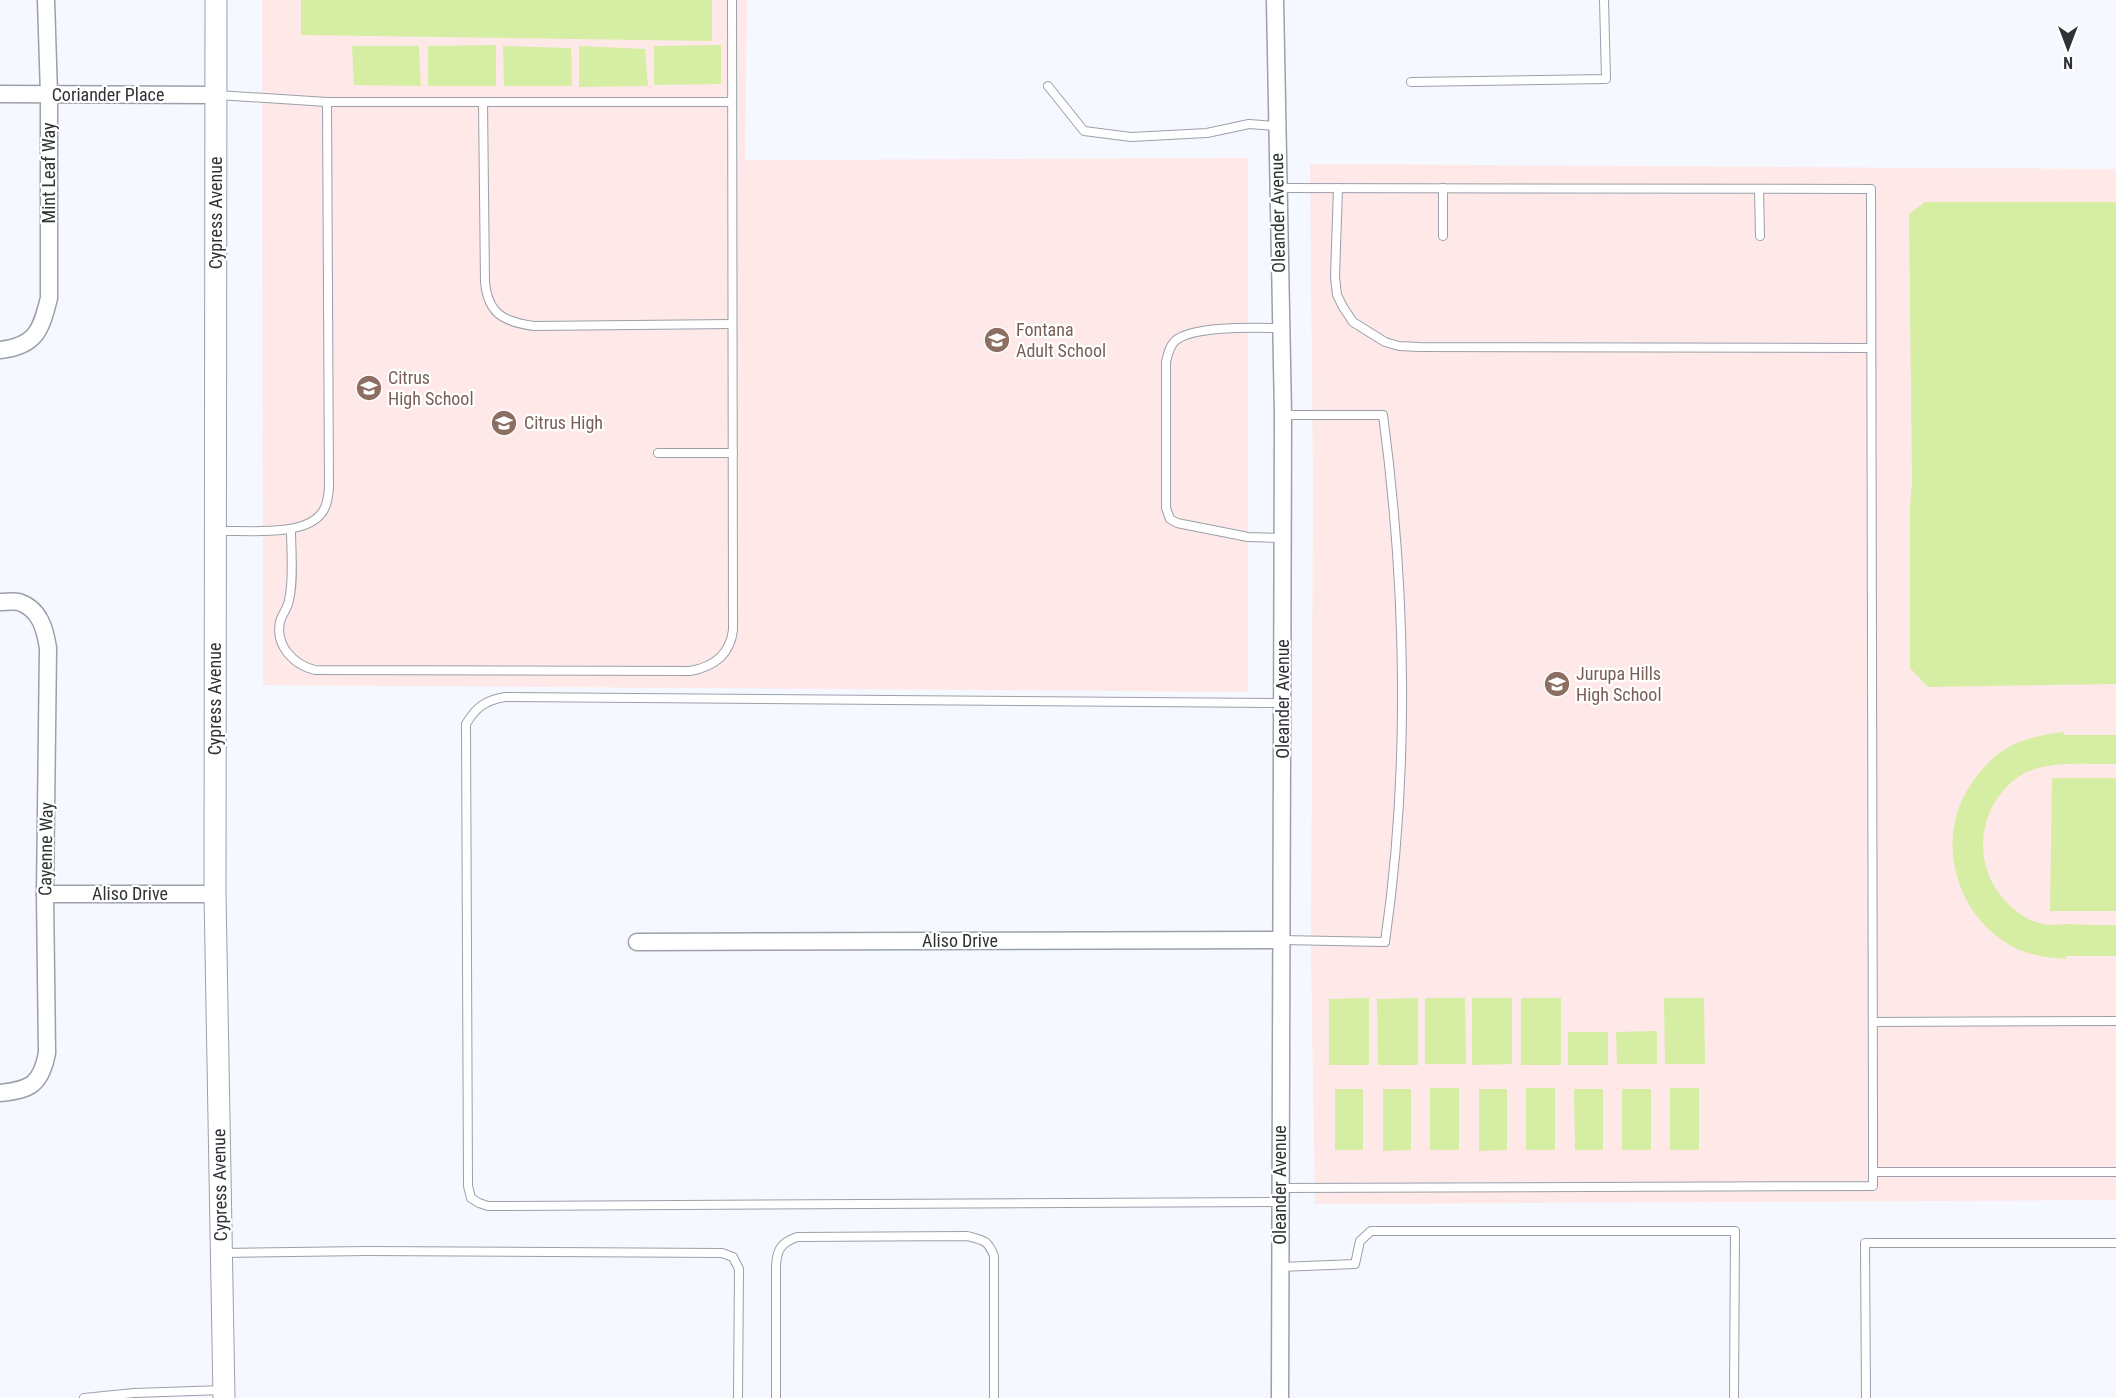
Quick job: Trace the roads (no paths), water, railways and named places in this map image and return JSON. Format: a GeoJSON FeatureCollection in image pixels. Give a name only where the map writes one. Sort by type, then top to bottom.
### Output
{"type":"FeatureCollection","features":[{"type":"Feature","properties":{"kind":"street","name":"Mint Leaf Way"},"geometry":{"type":"LineString","coordinates":[[0,350],[18,347],[30,341],[40,329],[49,298],[49,94],[46,0]]}},
{"type":"Feature","properties":{"kind":"street","name":"Cypress Avenue"},"geometry":{"type":"LineString","coordinates":[[216,0],[215,894],[224,1394]]}},
{"type":"Feature","properties":{"kind":"street","name":"Oleander Avenue"},"geometry":{"type":"LineString","coordinates":[[1275,0],[1283,415],[1280,1398]]}},
{"type":"Feature","properties":{"kind":"street","name":"Coriander Place"},"geometry":{"type":"LineString","coordinates":[[0,94],[217,95]]}},
{"type":"Feature","properties":{"kind":"street","name":"Cayenne Way"},"geometry":{"type":"LineString","coordinates":[[0,602],[19,602],[37,614],[45,628],[48,648],[45,894],[47,1053],[44,1071],[34,1084],[22,1090],[0,1093]]}},
{"type":"Feature","properties":{"kind":"street","name":"Aliso Drive"},"geometry":{"type":"LineString","coordinates":[[45,894],[215,894]]}},
{"type":"Feature","properties":{"kind":"street","name":"Aliso Drive"},"geometry":{"type":"LineString","coordinates":[[637,942],[1282,940]]}},
{"type":"Feature","properties":{"kind":"lane"},"geometry":{"type":"LineString","coordinates":[[291,529],[289,600],[280,622],[280,635],[284,648],[293,660],[304,667],[327,670],[690,671],[711,665],[728,649],[732,639],[732,0]]}},
{"type":"Feature","properties":{"kind":"lane"},"geometry":{"type":"LineString","coordinates":[[1411,82],[1606,79],[1604,0]]}},
{"type":"Feature","properties":{"kind":"lane"},"geometry":{"type":"LineString","coordinates":[[1048,86],[1083,131],[1131,137],[1207,133],[1249,124],[1276,126]]}},
{"type":"Feature","properties":{"kind":"lane"},"geometry":{"type":"LineString","coordinates":[[217,95],[327,102],[732,102]]}},
{"type":"Feature","properties":{"kind":"lane"},"geometry":{"type":"LineString","coordinates":[[216,531],[291,529],[309,524],[321,514],[327,502],[329,488],[327,102]]}},
{"type":"Feature","properties":{"kind":"lane"},"geometry":{"type":"LineString","coordinates":[[483,102],[485,282],[491,307],[512,321],[534,326],[732,324]]}},
{"type":"Feature","properties":{"kind":"lane"},"geometry":{"type":"LineString","coordinates":[[1278,188],[1871,189],[1873,1186],[500,1206],[479,1203],[471,1198],[468,1186],[466,724],[480,705],[505,696],[1283,703]]}},
{"type":"Feature","properties":{"kind":"lane"},"geometry":{"type":"LineString","coordinates":[[1338,188],[1335,277],[1337,295],[1353,322],[1385,342],[1399,346],[1419,347],[1871,348]]}},
{"type":"Feature","properties":{"kind":"lane"},"geometry":{"type":"LineString","coordinates":[[1443,188],[1443,236]]}},
{"type":"Feature","properties":{"kind":"lane"},"geometry":{"type":"LineString","coordinates":[[1760,189],[1760,236]]}},
{"type":"Feature","properties":{"kind":"lane"},"geometry":{"type":"LineString","coordinates":[[1281,328],[1231,328],[1200,332],[1181,337],[1168,350],[1166,362],[1166,508],[1170,519],[1177,523],[1248,537],[1283,538]]}},
{"type":"Feature","properties":{"kind":"lane"},"geometry":{"type":"LineString","coordinates":[[1282,940],[1385,942],[1390,908],[1396,823],[1401,675],[1395,528],[1383,415],[1283,415]]}},
{"type":"Feature","properties":{"kind":"lane"},"geometry":{"type":"LineString","coordinates":[[658,453],[733,453]]}},
{"type":"Feature","properties":{"kind":"lane"},"geometry":{"type":"LineString","coordinates":[[1873,1022],[2116,1021]]}},
{"type":"Feature","properties":{"kind":"lane"},"geometry":{"type":"LineString","coordinates":[[1873,1172],[2116,1172]]}},
{"type":"Feature","properties":{"kind":"lane"},"geometry":{"type":"LineString","coordinates":[[1280,1267],[1355,1264],[1359,1241],[1371,1231],[1735,1231],[1734,1398]]}},
{"type":"Feature","properties":{"kind":"lane"},"geometry":{"type":"LineString","coordinates":[[776,1398],[776,1266],[777,1251],[783,1242],[797,1237],[968,1236],[983,1240],[990,1246],[994,1256],[994,1398]]}},
{"type":"Feature","properties":{"kind":"lane"},"geometry":{"type":"LineString","coordinates":[[1866,1398],[1865,1243],[2116,1243]]}},
{"type":"Feature","properties":{"kind":"lane"},"geometry":{"type":"LineString","coordinates":[[221,1253],[390,1251],[722,1253],[733,1257],[739,1269],[738,1398]]}},
{"type":"Feature","properties":{"kind":"lane"},"geometry":{"type":"LineString","coordinates":[[84,1398],[134,1393],[224,1394]]}},
{"type":"Feature","properties":{"kind":"place","name":"Fontana Adult School"},"geometry":{"type":"Point","coordinates":[997,340]}},
{"type":"Feature","properties":{"kind":"place","name":"Citrus High School"},"geometry":{"type":"Point","coordinates":[369,388]}},
{"type":"Feature","properties":{"kind":"place","name":"Citrus High"},"geometry":{"type":"Point","coordinates":[504,423]}},
{"type":"Feature","properties":{"kind":"place","name":"Jurupa Hills High School"},"geometry":{"type":"Point","coordinates":[1557,684]}}]}
